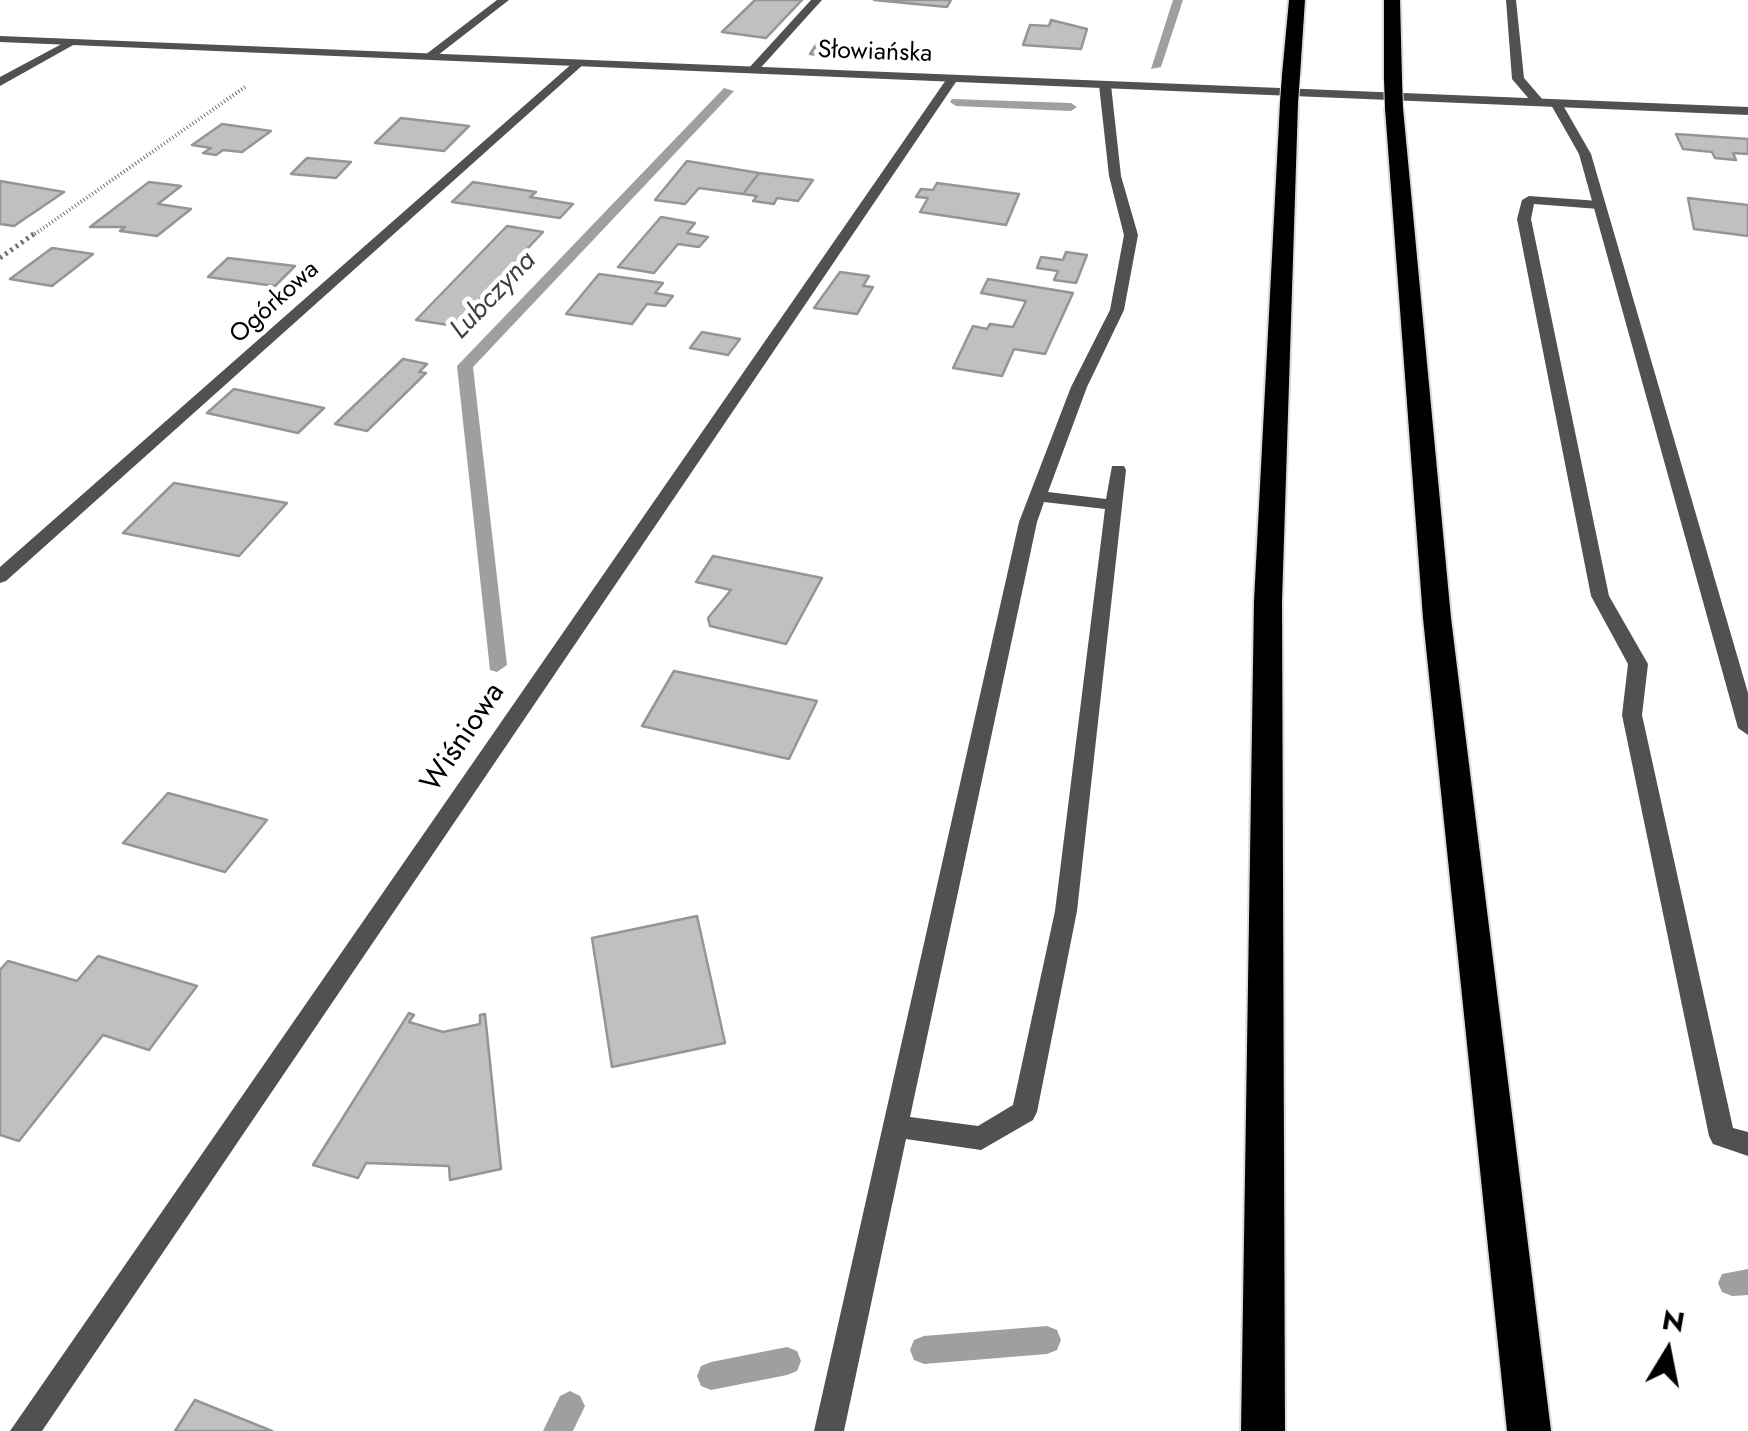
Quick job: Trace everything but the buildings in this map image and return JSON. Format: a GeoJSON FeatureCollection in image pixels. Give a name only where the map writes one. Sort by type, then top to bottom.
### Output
{"type":"FeatureCollection","features":[{"type":"Feature","properties":{"kind":"highway"},"geometry":{"type":"LineString","coordinates":[[1263,1431],[1262,983],[1268,582],[1276,315],[1297,0]]}},
{"type":"Feature","properties":{"kind":"highway"},"geometry":{"type":"LineString","coordinates":[[1392,0],[1394,94],[1437,618],[1529,1431]]}},
{"type":"Feature","properties":{"kind":"street"},"geometry":{"type":"LineString","coordinates":[[429,57],[504,0]]}},
{"type":"Feature","properties":{"kind":"street"},"geometry":{"type":"LineString","coordinates":[[752,71],[817,0]]}},
{"type":"Feature","properties":{"kind":"street"},"geometry":{"type":"LineString","coordinates":[[1512,0],[1518,79],[1547,103],[1584,154],[1748,728]]}},
{"type":"Feature","properties":{"kind":"street","name":"Słowiańska"},"geometry":{"type":"LineString","coordinates":[[0,39],[1748,111]]}},
{"type":"Feature","properties":{"kind":"street"},"geometry":{"type":"LineString","coordinates":[[0,82],[70,42]]}},
{"type":"Feature","properties":{"kind":"street","name":"Ogórkowa"},"geometry":{"type":"LineString","coordinates":[[0,577],[579,64]]}},
{"type":"Feature","properties":{"kind":"street","name":"Wiśniowa"},"geometry":{"type":"LineString","coordinates":[[26,1431],[952,79]]}},
{"type":"Feature","properties":{"kind":"street"},"geometry":{"type":"LineString","coordinates":[[829,1431],[1028,522],[1079,387],[1117,310],[1131,235],[1116,176],[1105,85]]}},
{"type":"Feature","properties":{"kind":"street"},"geometry":{"type":"LineString","coordinates":[[1599,205],[1529,200],[1524,219],[1600,596],[1638,664],[1632,715],[1722,1136],[1748,1144]]}},
{"type":"Feature","properties":{"kind":"street"},"geometry":{"type":"LineString","coordinates":[[894,1126],[981,1138],[1024,1112],[1066,911],[1118,470]]}},
{"type":"Feature","properties":{"kind":"street"},"geometry":{"type":"LineString","coordinates":[[1037,496],[1114,506]]}},
{"type":"Feature","properties":{"kind":"path"},"geometry":{"type":"LineString","coordinates":[[0,258],[295,52]]}},
{"type":"Feature","properties":{"kind":"waterway","name":"Lubczyna"},"geometry":{"type":"LineString","coordinates":[[1155,67],[1178,0]]}},
{"type":"Feature","properties":{"kind":"waterway","name":"Lubczyna"},"geometry":{"type":"LineString","coordinates":[[497,665],[465,366],[728,91]]}},
{"type":"Feature","properties":{"kind":"waterway","name":"Lubczyna"},"geometry":{"type":"LineString","coordinates":[[956,102],[1071,107]]}},
{"type":"Feature","properties":{"kind":"waterway","name":"Lubczyna"},"geometry":{"type":"LineString","coordinates":[[1732,1283],[1748,1282]]}},
{"type":"Feature","properties":{"kind":"waterway","name":"Lubczyna"},"geometry":{"type":"LineString","coordinates":[[924,1350],[1047,1340]]}},
{"type":"Feature","properties":{"kind":"waterway","name":"Lubczyna"},"geometry":{"type":"LineString","coordinates":[[711,1376],[787,1361]]}},
{"type":"Feature","properties":{"kind":"waterway","name":"Lubczyna"},"geometry":{"type":"LineString","coordinates":[[558,1431],[570,1406]]}}]}
